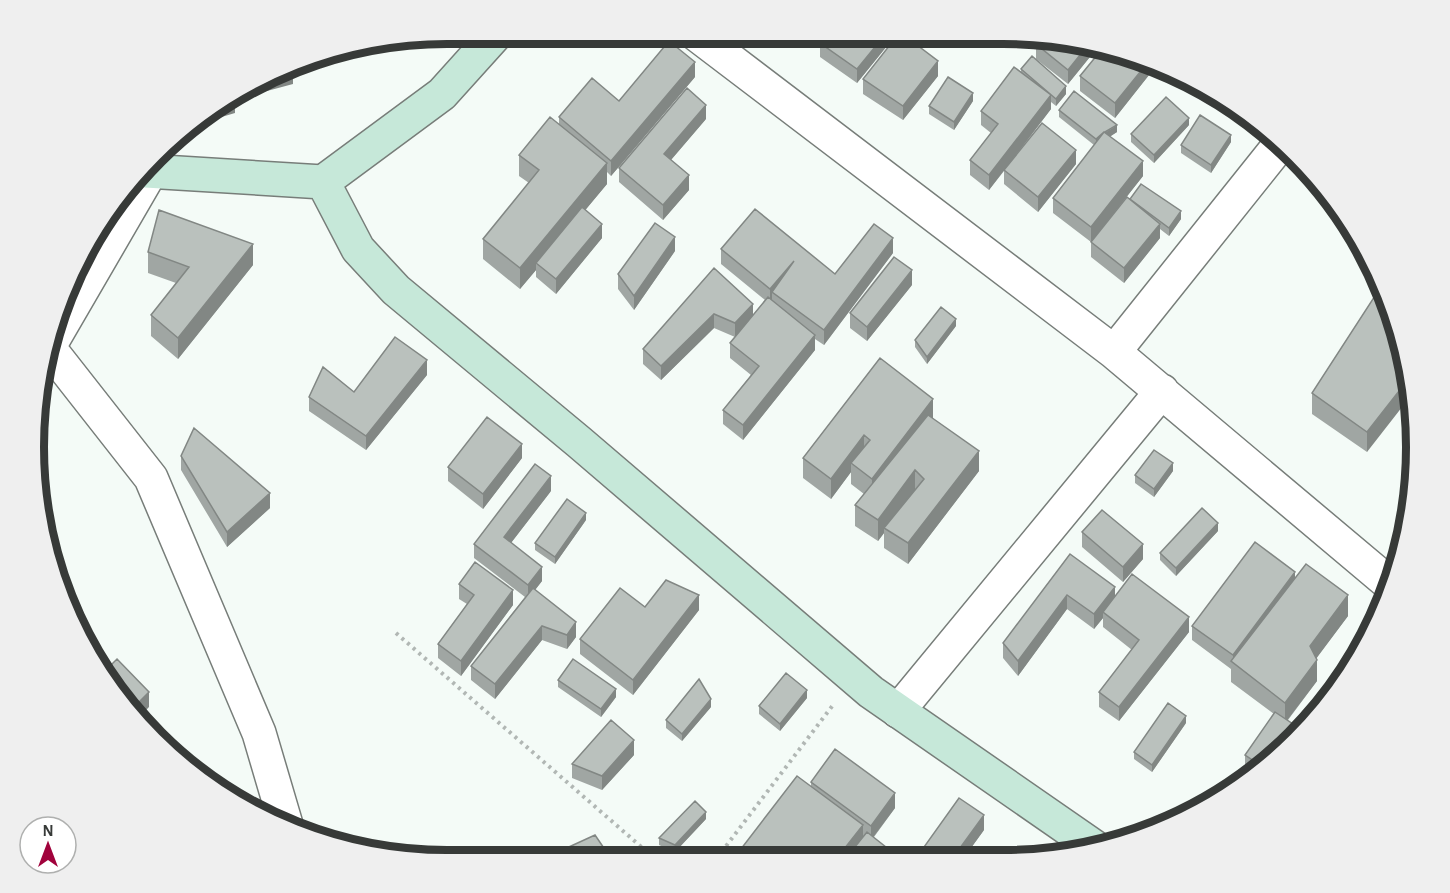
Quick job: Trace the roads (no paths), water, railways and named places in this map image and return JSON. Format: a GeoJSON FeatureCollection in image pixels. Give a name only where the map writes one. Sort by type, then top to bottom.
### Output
{"type":"FeatureCollection","features":[{"type":"Feature","properties":{"kind":"street"},"geometry":{"type":"LineString","coordinates":[[153,171],[324,182],[442,94],[487,44]]}},
{"type":"Feature","properties":{"kind":"street"},"geometry":{"type":"LineString","coordinates":[[709,44],[1114,352],[1384,579]]}},
{"type":"Feature","properties":{"kind":"street"},"geometry":{"type":"LineString","coordinates":[[1114,352],[1275,150]]}},
{"type":"Feature","properties":{"kind":"street"},"geometry":{"type":"LineString","coordinates":[[324,182],[358,249],[396,290],[579,442],[854,677],[898,711],[1086,841]]}},
{"type":"Feature","properties":{"kind":"street"},"geometry":{"type":"LineString","coordinates":[[64,321],[139,187]]}},
{"type":"Feature","properties":{"kind":"street"},"geometry":{"type":"LineString","coordinates":[[54,354],[151,478],[260,733],[283,815]]}},
{"type":"Feature","properties":{"kind":"street"},"geometry":{"type":"LineString","coordinates":[[898,711],[1162,392]]}}]}
